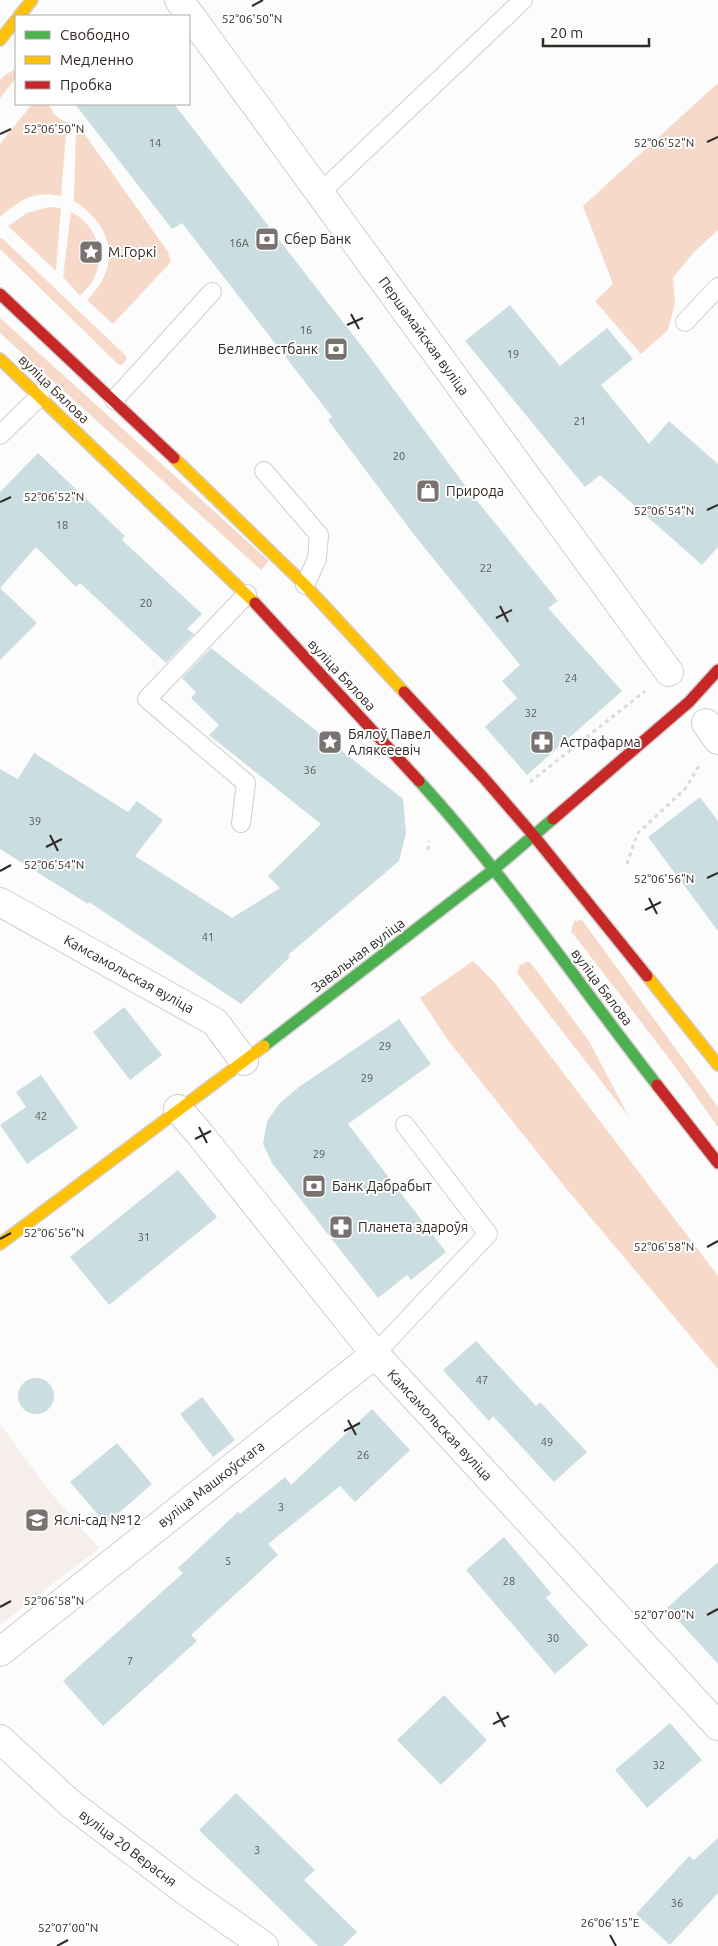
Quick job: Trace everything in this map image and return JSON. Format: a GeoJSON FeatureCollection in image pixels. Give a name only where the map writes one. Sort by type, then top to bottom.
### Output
{"type":"FeatureCollection","features":[{"type":"Feature","properties":{"kind":"main road"},"geometry":{"type":"LineString","coordinates":[[20,15],[32,0]]}},
{"type":"Feature","properties":{"kind":"main road"},"geometry":{"type":"LineString","coordinates":[[0,40],[15,21]]}},
{"type":"Feature","properties":{"kind":"main road"},"geometry":{"type":"LineString","coordinates":[[0,294],[114,400],[305,585],[483,777],[534,836],[718,1065]]}},
{"type":"Feature","properties":{"kind":"main road","name":"вуліца Бялова"},"geometry":{"type":"LineString","coordinates":[[0,359],[247,594],[445,809],[718,1163]]}},
{"type":"Feature","properties":{"kind":"main road","name":"Завальная вуліца"},"geometry":{"type":"LineString","coordinates":[[0,1244],[244,1061],[493,870],[689,702],[718,670]]}},
{"type":"Feature","properties":{"kind":"street","name":"Першамайская вуліца"},"geometry":{"type":"LineString","coordinates":[[179,0],[190,15]]}},
{"type":"Feature","properties":{"kind":"street","name":"Першамайская вуліца"},"geometry":{"type":"LineString","coordinates":[[190,15],[669,672]]}},
{"type":"Feature","properties":{"kind":"street","name":"Камсамольская вуліца"},"geometry":{"type":"LineString","coordinates":[[0,902],[215,1022],[244,1061]]}},
{"type":"Feature","properties":{"kind":"street","name":"Камсамольская вуліца"},"geometry":{"type":"LineString","coordinates":[[178,1109],[200,1133],[375,1354],[718,1726]]}},
{"type":"Feature","properties":{"kind":"street","name":"вуліца Машкоўскага"},"geometry":{"type":"LineString","coordinates":[[0,1652],[375,1354]]}},
{"type":"Feature","properties":{"kind":"street","name":"вуліца 20 Верасня"},"geometry":{"type":"LineString","coordinates":[[0,1739],[71,1804],[183,1889],[264,1946]]}},
{"type":"Feature","properties":{"kind":"lane"},"geometry":{"type":"LineString","coordinates":[[320,193],[523,0]]}},
{"type":"Feature","properties":{"kind":"lane"},"geometry":{"type":"LineString","coordinates":[[685,322],[718,287]]}},
{"type":"Feature","properties":{"kind":"lane"},"geometry":{"type":"LineString","coordinates":[[114,400],[212,292]]}},
{"type":"Feature","properties":{"kind":"lane"},"geometry":{"type":"LineString","coordinates":[[0,435],[40,396]]}},
{"type":"Feature","properties":{"kind":"lane"},"geometry":{"type":"LineString","coordinates":[[264,471],[319,535],[317,559],[305,585]]}},
{"type":"Feature","properties":{"kind":"lane"},"geometry":{"type":"LineString","coordinates":[[241,823],[246,783],[147,699],[247,594]]}},
{"type":"Feature","properties":{"kind":"lane"},"geometry":{"type":"LineString","coordinates":[[375,1354],[488,1234],[405,1125]]}},
{"type":"Feature","properties":{"kind":"path"},"geometry":{"type":"LineString","coordinates":[[526,785],[669,672]]}},
{"type":"Feature","properties":{"kind":"path"},"geometry":{"type":"LineString","coordinates":[[627,864],[637,834],[685,789],[713,733]]}},
{"type":"Feature","properties":{"kind":"shaded area"},"geometry":{"type":"Polygon","coordinates":[[[14,70],[15,79],[0,98],[0,80],[14,70]]]}},
{"type":"Feature","properties":{"kind":"shaded area"},"geometry":{"type":"Polygon","coordinates":[[[718,83],[718,230],[693,253],[673,278],[675,303],[668,330],[641,354],[595,301],[613,284],[583,206],[718,83]]]}},
{"type":"Feature","properties":{"kind":"shaded area"},"geometry":{"type":"Polygon","coordinates":[[[31,105],[50,105],[56,116],[67,122],[61,196],[43,194],[28,198],[0,217],[0,144],[31,105]]]}},
{"type":"Feature","properties":{"kind":"shaded area"},"geometry":{"type":"Polygon","coordinates":[[[76,127],[81,129],[168,252],[171,262],[113,324],[87,300],[98,287],[105,273],[109,260],[109,247],[98,223],[74,201],[76,127]]]}},
{"type":"Feature","properties":{"kind":"shaded area"},"geometry":{"type":"Polygon","coordinates":[[[49,207],[61,208],[56,271],[8,226],[27,213],[49,207]]]}},
{"type":"Feature","properties":{"kind":"shaded area"},"geometry":{"type":"Polygon","coordinates":[[[71,212],[80,217],[93,232],[99,250],[97,270],[92,282],[80,296],[63,277],[71,212]]]}},
{"type":"Feature","properties":{"kind":"shaded area"},"geometry":{"type":"Polygon","coordinates":[[[0,238],[125,355],[127,359],[123,364],[119,365],[0,249],[0,238]]]}},
{"type":"Feature","properties":{"kind":"shaded area"},"geometry":{"type":"Polygon","coordinates":[[[0,318],[269,561],[261,570],[0,333],[0,318]]]}},
{"type":"Feature","properties":{"kind":"shaded area"},"geometry":{"type":"Polygon","coordinates":[[[582,920],[718,1107],[718,1127],[671,1061],[571,931],[574,921],[582,920]]]}},
{"type":"Feature","properties":{"kind":"shaded area"},"geometry":{"type":"Polygon","coordinates":[[[473,961],[494,982],[718,1276],[718,1369],[565,1187],[447,1039],[420,998],[473,961]]]}},
{"type":"Feature","properties":{"kind":"shaded area"},"geometry":{"type":"Polygon","coordinates":[[[530,962],[589,1041],[629,1117],[517,973],[520,965],[530,962]]]}},
{"type":"Feature","properties":{"kind":"shaded area","name":"Яслі-сад №12"},"geometry":{"type":"Polygon","coordinates":[[[0,1424],[50,1492],[99,1548],[0,1625],[0,1424]]]}},
{"type":"Feature","properties":{"kind":"building"},"geometry":{"type":"Polygon","coordinates":[[[76,105],[175,105],[363,348],[470,492],[558,601],[548,608],[622,691],[527,775],[485,727],[517,698],[502,681],[520,665],[415,536],[328,420],[332,417],[182,223],[172,229],[76,105]]]}},
{"type":"Feature","properties":{"kind":"building"},"geometry":{"type":"Polygon","coordinates":[[[510,305],[560,366],[607,328],[633,359],[601,385],[649,444],[669,421],[718,464],[718,547],[702,565],[600,475],[585,487],[465,341],[510,305]]]}},
{"type":"Feature","properties":{"kind":"building"},"geometry":{"type":"Polygon","coordinates":[[[38,453],[125,536],[122,540],[202,614],[187,629],[194,634],[166,663],[80,583],[76,587],[36,547],[0,588],[0,492],[38,453]]]}},
{"type":"Feature","properties":{"kind":"building"},"geometry":{"type":"Polygon","coordinates":[[[0,588],[37,623],[0,660],[0,588]]]}},
{"type":"Feature","properties":{"kind":"building"},"geometry":{"type":"Polygon","coordinates":[[[211,648],[403,799],[406,833],[399,861],[288,955],[290,957],[241,1004],[89,902],[88,904],[0,849],[0,769],[18,779],[34,753],[128,812],[137,801],[163,820],[135,856],[232,918],[280,888],[268,876],[321,824],[209,735],[219,725],[191,698],[196,692],[182,678],[211,648]]]}},
{"type":"Feature","properties":{"kind":"building"},"geometry":{"type":"Polygon","coordinates":[[[700,797],[718,821],[718,931],[648,837],[700,797]]]}},
{"type":"Feature","properties":{"kind":"building"},"geometry":{"type":"Polygon","coordinates":[[[124,1007],[162,1055],[130,1080],[93,1032],[124,1007]]]}},
{"type":"Feature","properties":{"kind":"building"},"geometry":{"type":"Polygon","coordinates":[[[399,1019],[431,1064],[348,1124],[446,1252],[411,1280],[407,1275],[378,1298],[272,1163],[263,1144],[267,1121],[280,1103],[299,1087],[399,1019]]]}},
{"type":"Feature","properties":{"kind":"building"},"geometry":{"type":"Polygon","coordinates":[[[41,1075],[78,1128],[27,1164],[0,1125],[26,1107],[16,1092],[41,1075]]]}},
{"type":"Feature","properties":{"kind":"building"},"geometry":{"type":"Polygon","coordinates":[[[178,1170],[217,1217],[109,1305],[70,1257],[178,1170]]]}},
{"type":"Feature","properties":{"kind":"building"},"geometry":{"type":"Polygon","coordinates":[[[476,1341],[536,1406],[540,1402],[587,1452],[554,1482],[493,1416],[489,1421],[443,1370],[476,1341]]]}},
{"type":"Feature","properties":{"kind":"building"},"geometry":{"type":"Polygon","coordinates":[[[36,1378],[43,1379],[49,1383],[53,1389],[53,1403],[49,1409],[43,1413],[36,1414],[29,1413],[23,1409],[19,1403],[18,1396],[19,1389],[23,1383],[29,1379],[36,1378]]]}},
{"type":"Feature","properties":{"kind":"building"},"geometry":{"type":"Polygon","coordinates":[[[202,1397],[235,1440],[213,1457],[180,1414],[202,1397]]]}},
{"type":"Feature","properties":{"kind":"building"},"geometry":{"type":"Polygon","coordinates":[[[372,1409],[410,1450],[355,1502],[340,1486],[268,1544],[278,1555],[191,1635],[197,1641],[103,1726],[63,1681],[183,1573],[178,1568],[238,1512],[240,1514],[285,1477],[291,1485],[372,1409]]]}},
{"type":"Feature","properties":{"kind":"building"},"geometry":{"type":"Polygon","coordinates":[[[117,1443],[152,1484],[106,1524],[70,1482],[117,1443]]]}},
{"type":"Feature","properties":{"kind":"building"},"geometry":{"type":"Polygon","coordinates":[[[504,1537],[551,1593],[546,1598],[588,1645],[555,1674],[466,1570],[504,1537]]]}},
{"type":"Feature","properties":{"kind":"building"},"geometry":{"type":"Polygon","coordinates":[[[718,1562],[718,1664],[667,1608],[718,1562]]]}},
{"type":"Feature","properties":{"kind":"building"},"geometry":{"type":"Polygon","coordinates":[[[444,1695],[487,1740],[441,1785],[397,1740],[444,1695]]]}},
{"type":"Feature","properties":{"kind":"building"},"geometry":{"type":"Polygon","coordinates":[[[670,1723],[702,1760],[647,1808],[615,1770],[670,1723]]]}},
{"type":"Feature","properties":{"kind":"building"},"geometry":{"type":"Polygon","coordinates":[[[236,1793],[315,1870],[304,1880],[357,1932],[343,1946],[318,1946],[199,1830],[236,1793]]]}},
{"type":"Feature","properties":{"kind":"building"},"geometry":{"type":"Polygon","coordinates":[[[718,1838],[718,1893],[670,1945],[636,1914],[689,1856],[694,1860],[718,1838]]]}},
{"type":"Feature","properties":{"kind":"traffic: fast"},"geometry":{"type":"LineString","coordinates":[[419,781],[512,892],[657,1085]]}},
{"type":"Feature","properties":{"kind":"traffic: fast"},"geometry":{"type":"LineString","coordinates":[[264,1046],[493,870],[553,819]]}},
{"type":"Feature","properties":{"kind":"traffic: slow"},"geometry":{"type":"LineString","coordinates":[[20,15],[32,0]]}},
{"type":"Feature","properties":{"kind":"traffic: slow"},"geometry":{"type":"LineString","coordinates":[[0,40],[15,21]]}},
{"type":"Feature","properties":{"kind":"traffic: slow"},"geometry":{"type":"LineString","coordinates":[[0,359],[255,603]]}},
{"type":"Feature","properties":{"kind":"traffic: slow"},"geometry":{"type":"LineString","coordinates":[[174,458],[305,585],[404,692]]}},
{"type":"Feature","properties":{"kind":"traffic: slow"},"geometry":{"type":"LineString","coordinates":[[647,976],[718,1065]]}},
{"type":"Feature","properties":{"kind":"traffic: slow"},"geometry":{"type":"LineString","coordinates":[[0,1244],[264,1046]]}},
{"type":"Feature","properties":{"kind":"traffic: jam"},"geometry":{"type":"LineString","coordinates":[[0,294],[174,458]]}},
{"type":"Feature","properties":{"kind":"traffic: jam"},"geometry":{"type":"LineString","coordinates":[[255,603],[419,781]]}},
{"type":"Feature","properties":{"kind":"traffic: jam"},"geometry":{"type":"LineString","coordinates":[[553,819],[689,702],[718,670]]}},
{"type":"Feature","properties":{"kind":"traffic: jam"},"geometry":{"type":"LineString","coordinates":[[404,692],[483,777],[534,836],[647,976]]}},
{"type":"Feature","properties":{"kind":"traffic: jam"},"geometry":{"type":"LineString","coordinates":[[657,1085],[718,1163]]}},
{"type":"Feature","properties":{"kind":"place","name":"Сбер Банк"},"geometry":{"type":"Point","coordinates":[267,239]}},
{"type":"Feature","properties":{"kind":"place","name":"М.Горкі"},"geometry":{"type":"Point","coordinates":[91,252]}},
{"type":"Feature","properties":{"kind":"place","name":"Белинвестбанк"},"geometry":{"type":"Point","coordinates":[336,349]}},
{"type":"Feature","properties":{"kind":"place","name":"Природа"},"geometry":{"type":"Point","coordinates":[428,491]}},
{"type":"Feature","properties":{"kind":"place","name":"Бялоў Павел Аляксеевіч"},"geometry":{"type":"Point","coordinates":[330,742]}},
{"type":"Feature","properties":{"kind":"place","name":"Астрафарма"},"geometry":{"type":"Point","coordinates":[542,742]}},
{"type":"Feature","properties":{"kind":"place","name":"Банк Дабрабыт"},"geometry":{"type":"Point","coordinates":[314,1186]}},
{"type":"Feature","properties":{"kind":"place","name":"Планета здароўя"},"geometry":{"type":"Point","coordinates":[341,1227]}},
{"type":"Feature","properties":{"kind":"place","name":"Яслі-сад №12"},"geometry":{"type":"Point","coordinates":[37,1520]}}]}
